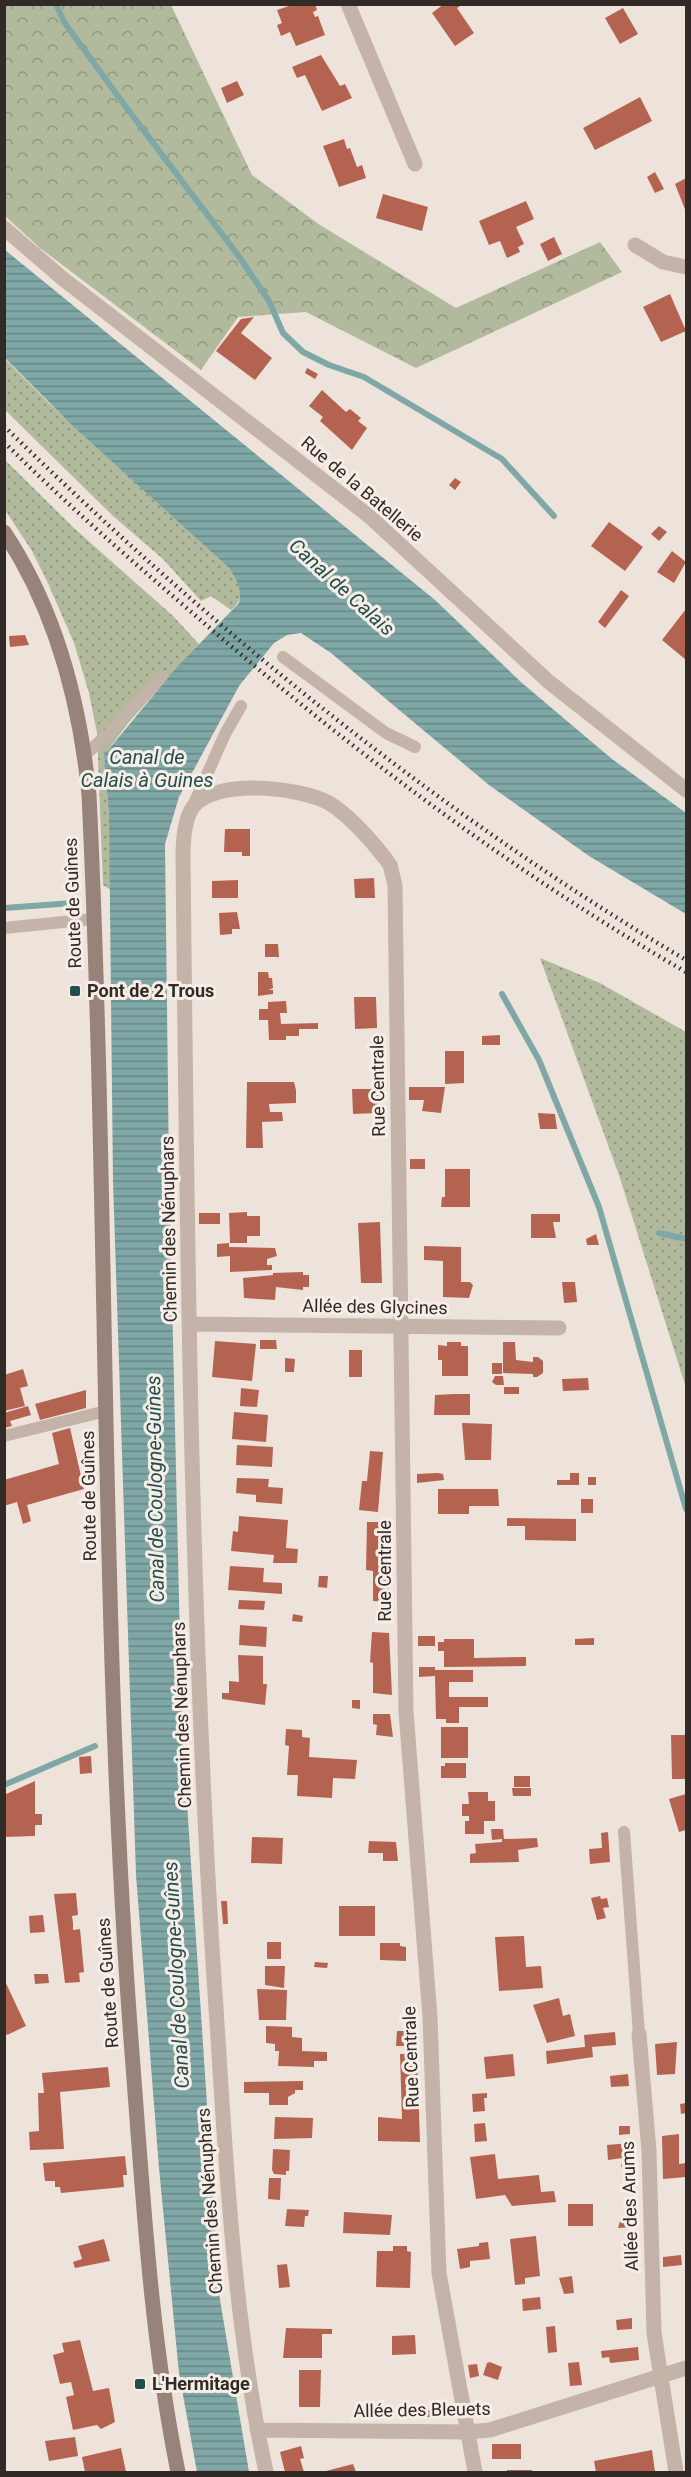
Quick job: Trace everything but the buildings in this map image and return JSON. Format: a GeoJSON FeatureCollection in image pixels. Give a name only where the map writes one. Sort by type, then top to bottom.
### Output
{"type":"FeatureCollection","features":[{"type":"Feature","properties":{"kind":"main road","name":"Route de Guînes"},"geometry":{"type":"LineString","coordinates":[[4,532],[33,582],[58,644],[73,692],[85,755],[93,919],[118,1795],[128,1991],[153,2319],[164,2403],[178,2472]]}},
{"type":"Feature","properties":{"kind":"street"},"geometry":{"type":"LineString","coordinates":[[348,4],[415,164]]}},
{"type":"Feature","properties":{"kind":"street","name":"Rue de la Batellerie"},"geometry":{"type":"LineString","coordinates":[[4,228],[62,279],[369,516],[549,682],[687,790]]}},
{"type":"Feature","properties":{"kind":"street"},"geometry":{"type":"LineString","coordinates":[[635,245],[663,262],[687,267]]}},
{"type":"Feature","properties":{"kind":"street","name":"Rue Centrale"},"geometry":{"type":"LineString","coordinates":[[193,807],[208,796],[221,792],[273,788],[298,790],[336,808],[376,846],[390,865],[393,875],[405,1515],[404,1669],[417,1884],[430,2017],[437,2240],[442,2290],[475,2472]]}},
{"type":"Feature","properties":{"kind":"street","name":"Chemin des Nénuphars"},"geometry":{"type":"LineString","coordinates":[[193,807],[184,835],[183,856],[190,1324],[208,1881],[232,2254],[241,2339],[266,2472]]}},
{"type":"Feature","properties":{"kind":"street","name":"Allée des Glycines"},"geometry":{"type":"LineString","coordinates":[[190,1324],[559,1328]]}},
{"type":"Feature","properties":{"kind":"street","name":"Allée des Arums"},"geometry":{"type":"LineString","coordinates":[[639,2034],[649,2151],[654,2333],[676,2472]]}},
{"type":"Feature","properties":{"kind":"street","name":"Allée des Bleuets"},"geometry":{"type":"LineString","coordinates":[[257,2430],[467,2432],[504,2427],[687,2368]]}},
{"type":"Feature","properties":{"kind":"lane"},"geometry":{"type":"LineString","coordinates":[[283,657],[386,733],[415,747]]}},
{"type":"Feature","properties":{"kind":"lane"},"geometry":{"type":"LineString","coordinates":[[85,755],[108,734],[162,676]]}},
{"type":"Feature","properties":{"kind":"lane"},"geometry":{"type":"LineString","coordinates":[[193,807],[225,734],[241,706]]}},
{"type":"Feature","properties":{"kind":"lane"},"geometry":{"type":"LineString","coordinates":[[4,928],[93,919]]}},
{"type":"Feature","properties":{"kind":"lane"},"geometry":{"type":"LineString","coordinates":[[4,1436],[106,1411]]}},
{"type":"Feature","properties":{"kind":"lane"},"geometry":{"type":"LineString","coordinates":[[624,1832],[639,2034]]}},
{"type":"Feature","properties":{"kind":"green space"},"geometry":{"type":"Polygon","coordinates":[[[4,5],[171,5],[252,175],[320,225],[456,308],[600,242],[622,272],[416,368],[306,312],[238,317],[201,370],[40,248],[5,216],[4,5]]]}},
{"type":"Feature","properties":{"kind":"green space"},"geometry":{"type":"Polygon","coordinates":[[[4,358],[49,403],[229,568],[240,590],[239,600],[231,610],[211,596],[201,601],[163,559],[113,516],[5,410],[4,358]]]}},
{"type":"Feature","properties":{"kind":"green space"},"geometry":{"type":"Polygon","coordinates":[[[4,459],[75,529],[173,616],[199,644],[129,722],[104,755],[109,815],[111,890],[103,885],[97,733],[89,693],[74,643],[47,581],[32,551],[5,510],[4,459]]]}},
{"type":"Feature","properties":{"kind":"green space"},"geometry":{"type":"Polygon","coordinates":[[[540,958],[600,983],[686,1032],[686,1388],[620,1178],[540,958]]]}},
{"type":"Feature","properties":{"kind":"water"},"geometry":{"type":"Polygon","coordinates":[[[5,250],[435,600],[522,683],[612,759],[686,813],[686,914],[589,856],[489,785],[331,653],[301,633],[287,635],[274,643],[239,686],[179,797],[165,844],[169,1169],[182,1728],[220,2300],[249,2472],[197,2472],[179,2373],[159,2168],[136,1875],[113,1182],[109,815],[104,755],[177,667],[239,603],[240,593],[229,568],[74,427],[5,358],[5,250]]]}},
{"type":"Feature","properties":{"kind":"waterway"},"geometry":{"type":"LineString","coordinates":[[56,4],[64,22],[240,258],[269,301],[283,333],[303,352],[329,365],[364,377],[502,459],[554,516]]}},
{"type":"Feature","properties":{"kind":"waterway"},"geometry":{"type":"LineString","coordinates":[[4,908],[73,903]]}},
{"type":"Feature","properties":{"kind":"waterway"},"geometry":{"type":"LineString","coordinates":[[502,994],[539,1060],[599,1207],[686,1509]]}},
{"type":"Feature","properties":{"kind":"waterway"},"geometry":{"type":"LineString","coordinates":[[659,1233],[686,1239]]}},
{"type":"Feature","properties":{"kind":"waterway"},"geometry":{"type":"LineString","coordinates":[[4,1785],[95,1746]]}},
{"type":"Feature","properties":{"kind":"railway"},"geometry":{"type":"LineString","coordinates":[[4,426],[163,574],[329,714],[504,843],[594,903],[686,960]]}},
{"type":"Feature","properties":{"kind":"railway"},"geometry":{"type":"LineString","coordinates":[[4,442],[72,507],[165,590],[367,757],[555,891],[686,972]]}},
{"type":"Feature","properties":{"kind":"place","name":"Pont de 2 Trous"},"geometry":{"type":"Point","coordinates":[75,991]}},
{"type":"Feature","properties":{"kind":"place","name":"L'Hermitage"},"geometry":{"type":"Point","coordinates":[140,2384]}},
{"type":"Feature","properties":{"kind":"water label","name":"Canal de Calais"},"geometry":{"type":"Point","coordinates":[342,587]}},
{"type":"Feature","properties":{"kind":"water label","name":"Canal de Calais à Guines"},"geometry":{"type":"Point","coordinates":[147,768]}},
{"type":"Feature","properties":{"kind":"water label","name":"Canal de Coulogne-Guînes"},"geometry":{"type":"Point","coordinates":[155,1489]}},
{"type":"Feature","properties":{"kind":"water label","name":"Canal de Coulogne-Guînes"},"geometry":{"type":"Point","coordinates":[176,1975]}}]}
